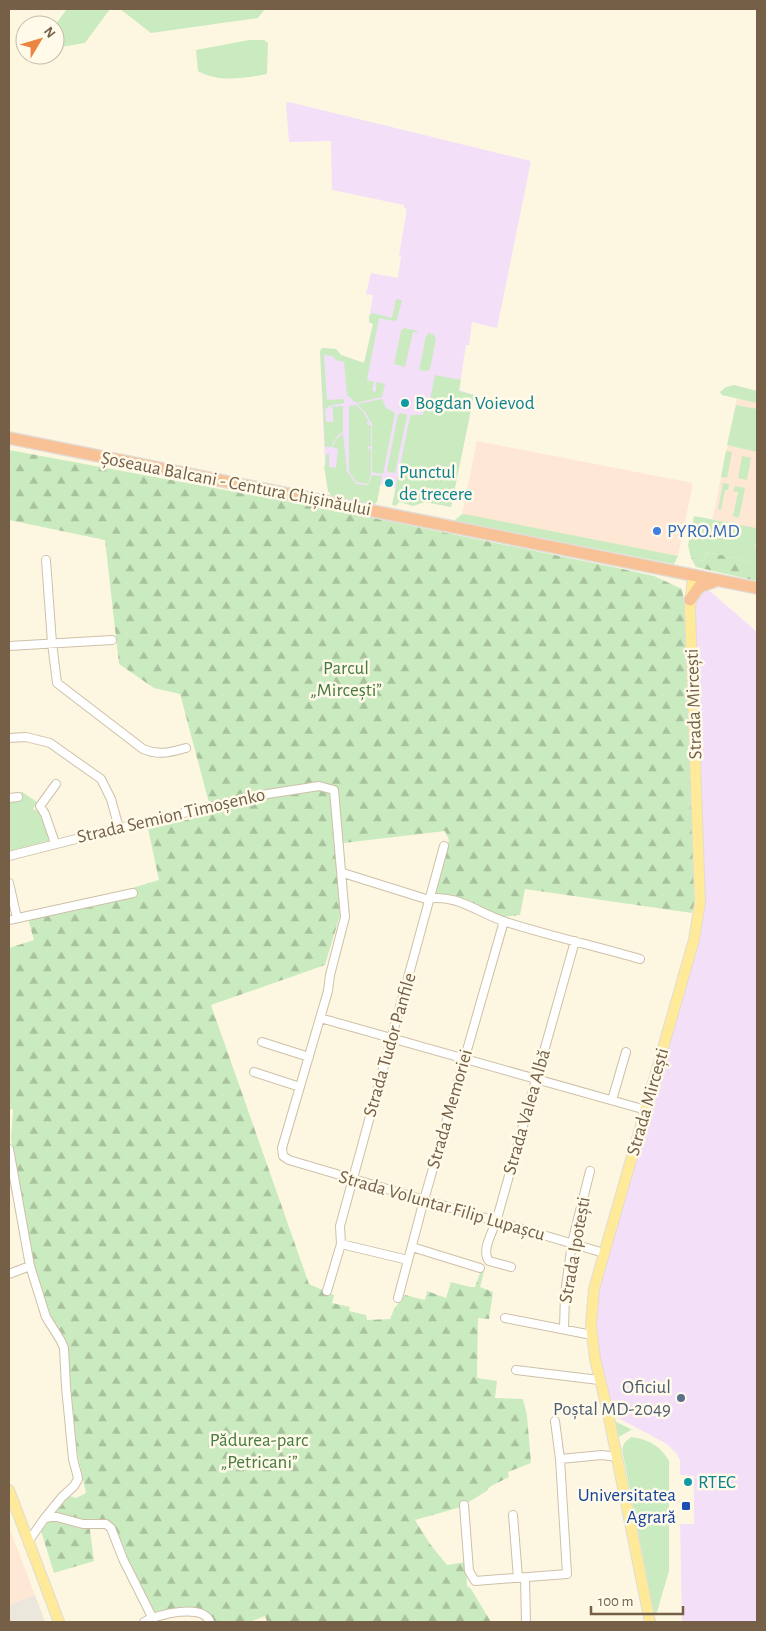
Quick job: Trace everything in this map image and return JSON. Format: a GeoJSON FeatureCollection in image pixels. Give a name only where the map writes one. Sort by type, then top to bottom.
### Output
{"type":"FeatureCollection","features":[{"type":"Feature","properties":{"kind":"highway","name":"Șoseaua Balcani - Centura Chișinăului"},"geometry":{"type":"LineString","coordinates":[[9,438],[757,588]]}},
{"type":"Feature","properties":{"kind":"highway"},"geometry":{"type":"LineString","coordinates":[[690,600],[699,587],[719,580]]}},
{"type":"Feature","properties":{"kind":"main road","name":"Strada Mircești"},"geometry":{"type":"LineString","coordinates":[[650,1622],[607,1408],[599,1380],[592,1335],[591,1311],[594,1288],[694,940],[700,903],[690,600],[693,575]]}},
{"type":"Feature","properties":{"kind":"main road"},"geometry":{"type":"LineString","coordinates":[[9,1490],[59,1622]]}},
{"type":"Feature","properties":{"kind":"street"},"geometry":{"type":"LineString","coordinates":[[46,560],[52,644],[57,683],[144,749],[159,754],[186,748]]}},
{"type":"Feature","properties":{"kind":"street"},"geometry":{"type":"LineString","coordinates":[[9,646],[112,640]]}},
{"type":"Feature","properties":{"kind":"street"},"geometry":{"type":"LineString","coordinates":[[9,738],[26,737],[50,743],[101,779],[112,799],[119,828]]}},
{"type":"Feature","properties":{"kind":"street"},"geometry":{"type":"LineString","coordinates":[[55,843],[45,814],[40,806],[56,784]]}},
{"type":"Feature","properties":{"kind":"street","name":"Strada Semion Timoșenko"},"geometry":{"type":"LineString","coordinates":[[9,856],[55,843],[261,795],[319,786],[334,790],[343,873]]}},
{"type":"Feature","properties":{"kind":"street"},"geometry":{"type":"LineString","coordinates":[[9,798],[18,797]]}},
{"type":"Feature","properties":{"kind":"street","name":"Strada Tudor Panfile"},"geometry":{"type":"LineString","coordinates":[[327,1290],[341,1244],[340,1226],[352,1180],[444,846]]}},
{"type":"Feature","properties":{"kind":"street"},"geometry":{"type":"LineString","coordinates":[[254,1072],[300,1087],[320,1018],[345,917],[343,873],[426,898],[448,898],[465,903],[504,921],[640,959]]}},
{"type":"Feature","properties":{"kind":"street"},"geometry":{"type":"LineString","coordinates":[[9,883],[13,919],[133,893]]}},
{"type":"Feature","properties":{"kind":"street","name":"Strada Memoriei"},"geometry":{"type":"LineString","coordinates":[[398,1298],[504,921]]}},
{"type":"Feature","properties":{"kind":"street","name":"Strada Valea Albă"},"geometry":{"type":"LineString","coordinates":[[511,1267],[492,1262],[487,1258],[486,1252],[575,941]]}},
{"type":"Feature","properties":{"kind":"street"},"geometry":{"type":"LineString","coordinates":[[320,1018],[646,1110]]}},
{"type":"Feature","properties":{"kind":"street"},"geometry":{"type":"LineString","coordinates":[[262,1042],[309,1056]]}},
{"type":"Feature","properties":{"kind":"street"},"geometry":{"type":"LineString","coordinates":[[612,1100],[626,1052]]}},
{"type":"Feature","properties":{"kind":"street","name":"Strada Voluntar Filip Lupașcu"},"geometry":{"type":"LineString","coordinates":[[300,1087],[282,1148],[282,1154],[289,1160],[352,1180],[604,1252]]}},
{"type":"Feature","properties":{"kind":"street"},"geometry":{"type":"LineString","coordinates":[[9,1149],[30,1266],[46,1317],[62,1341],[64,1348],[73,1459],[78,1479],[74,1486],[62,1496],[28,1542]]}},
{"type":"Feature","properties":{"kind":"street","name":"Strada Ipotești"},"geometry":{"type":"LineString","coordinates":[[564,1329],[565,1294],[572,1243],[590,1171]]}},
{"type":"Feature","properties":{"kind":"street"},"geometry":{"type":"LineString","coordinates":[[341,1244],[408,1260]]}},
{"type":"Feature","properties":{"kind":"street"},"geometry":{"type":"LineString","coordinates":[[412,1247],[480,1268]]}},
{"type":"Feature","properties":{"kind":"street"},"geometry":{"type":"LineString","coordinates":[[9,1274],[30,1266]]}},
{"type":"Feature","properties":{"kind":"street","name":"Strada Ipotești"},"geometry":{"type":"LineString","coordinates":[[505,1318],[592,1335]]}},
{"type":"Feature","properties":{"kind":"street"},"geometry":{"type":"LineString","coordinates":[[516,1370],[599,1380]]}},
{"type":"Feature","properties":{"kind":"street"},"geometry":{"type":"LineString","coordinates":[[464,1504],[469,1572],[472,1579],[478,1582],[567,1574],[560,1458],[555,1421]]}},
{"type":"Feature","properties":{"kind":"street"},"geometry":{"type":"LineString","coordinates":[[560,1458],[602,1455],[617,1457]]}},
{"type":"Feature","properties":{"kind":"street"},"geometry":{"type":"LineString","coordinates":[[514,1515],[526,1622]]}},
{"type":"Feature","properties":{"kind":"street"},"geometry":{"type":"LineString","coordinates":[[44,1519],[57,1516],[83,1524],[106,1524],[112,1528],[123,1560],[152,1617]]}},
{"type":"Feature","properties":{"kind":"street"},"geometry":{"type":"LineString","coordinates":[[144,1622],[152,1617],[186,1612],[202,1613],[207,1616],[210,1622]]}},
{"type":"Feature","properties":{"kind":"shaded area"},"geometry":{"type":"Polygon","coordinates":[[[289,102],[531,161],[497,328],[472,322],[469,345],[466,345],[459,390],[474,395],[451,507],[400,497],[396,488],[378,484],[377,486],[341,485],[325,466],[320,351],[322,348],[336,349],[341,355],[364,363],[373,324],[369,322],[369,319],[373,295],[366,294],[371,273],[398,278],[401,256],[399,255],[407,209],[404,208],[404,205],[332,190],[331,141],[289,142],[286,103],[289,102]]]}},
{"type":"Feature","properties":{"kind":"shaded area"},"geometry":{"type":"Polygon","coordinates":[[[739,387],[757,391],[757,562],[706,552],[739,387]]]}},
{"type":"Feature","properties":{"kind":"shaded area"},"geometry":{"type":"Polygon","coordinates":[[[477,441],[693,483],[678,556],[462,514],[477,441]]]}},
{"type":"Feature","properties":{"kind":"shaded area"},"geometry":{"type":"Polygon","coordinates":[[[706,589],[757,632],[757,1622],[682,1622],[680,1524],[694,1524],[694,1476],[680,1475],[680,1460],[667,1444],[618,1418],[608,1399],[597,1352],[594,1323],[596,1298],[699,932],[694,608],[697,593],[706,589]]]}},
{"type":"Feature","properties":{"kind":"shaded area"},"geometry":{"type":"Polygon","coordinates":[[[9,1527],[35,1595],[9,1605],[9,1527]]]}},
{"type":"Feature","properties":{"kind":"shaded area"},"geometry":{"type":"Polygon","coordinates":[[[35,1595],[45,1622],[9,1622],[9,1605],[35,1595]]]}},
{"type":"Feature","properties":{"kind":"green space"},"geometry":{"type":"Polygon","coordinates":[[[67,9],[110,9],[85,43],[65,46],[65,15],[62,15],[67,9]]]}},
{"type":"Feature","properties":{"kind":"green space"},"geometry":{"type":"Polygon","coordinates":[[[120,9],[265,9],[258,18],[151,33],[120,9]]]}},
{"type":"Feature","properties":{"kind":"green space"},"geometry":{"type":"Polygon","coordinates":[[[249,40],[264,40],[268,43],[267,74],[241,78],[223,78],[206,75],[198,71],[196,50],[249,40]]]}},
{"type":"Feature","properties":{"kind":"green space"},"geometry":{"type":"Polygon","coordinates":[[[396,299],[402,300],[397,320],[379,318],[367,380],[374,382],[372,390],[375,392],[376,382],[385,384],[382,397],[356,403],[347,395],[344,362],[336,360],[333,356],[324,355],[327,400],[344,399],[344,403],[328,406],[325,409],[326,422],[333,422],[333,408],[329,407],[343,406],[343,432],[337,436],[331,447],[325,447],[320,351],[322,348],[336,349],[341,355],[364,363],[373,324],[369,322],[369,316],[372,313],[392,318],[396,299]]]}},
{"type":"Feature","properties":{"kind":"green space"},"geometry":{"type":"Polygon","coordinates":[[[404,328],[418,331],[413,332],[405,367],[394,364],[401,331],[404,328]]]}},
{"type":"Feature","properties":{"kind":"green space"},"geometry":{"type":"Polygon","coordinates":[[[428,333],[434,335],[436,339],[430,369],[427,371],[419,370],[426,336],[428,333]]]}},
{"type":"Feature","properties":{"kind":"green space"},"geometry":{"type":"Polygon","coordinates":[[[435,375],[461,380],[459,391],[474,395],[451,507],[425,502],[413,506],[399,502],[396,506],[392,505],[410,417],[412,415],[422,415],[429,405],[435,375]]]}},
{"type":"Feature","properties":{"kind":"green space"},"geometry":{"type":"Polygon","coordinates":[[[734,385],[757,391],[757,403],[722,395],[720,392],[726,387],[734,385]]]}},
{"type":"Feature","properties":{"kind":"green space"},"geometry":{"type":"Polygon","coordinates":[[[382,399],[386,408],[395,413],[383,474],[372,472],[372,424],[365,412],[357,404],[382,399]]]}},
{"type":"Feature","properties":{"kind":"green space"},"geometry":{"type":"Polygon","coordinates":[[[356,405],[364,413],[370,424],[367,421],[367,425],[371,425],[371,446],[367,447],[368,451],[369,448],[371,449],[371,474],[368,484],[356,482],[349,471],[349,406],[356,405]]]}},
{"type":"Feature","properties":{"kind":"green space"},"geometry":{"type":"Polygon","coordinates":[[[736,405],[757,409],[757,452],[727,445],[736,405]]]}},
{"type":"Feature","properties":{"kind":"green space"},"geometry":{"type":"Polygon","coordinates":[[[400,413],[407,416],[395,473],[388,472],[398,415],[400,413]]]}},
{"type":"Feature","properties":{"kind":"green space"},"geometry":{"type":"Polygon","coordinates":[[[343,434],[347,471],[356,484],[368,485],[372,475],[382,476],[377,502],[373,505],[332,497],[328,491],[324,467],[326,454],[329,454],[329,467],[336,468],[338,449],[332,447],[337,438],[343,434]]]}},
{"type":"Feature","properties":{"kind":"green space"},"geometry":{"type":"Polygon","coordinates":[[[9,450],[339,511],[618,568],[654,576],[682,589],[687,618],[697,895],[692,913],[525,889],[520,915],[502,917],[476,905],[435,895],[449,840],[445,831],[335,844],[340,915],[325,965],[211,1005],[309,1284],[334,1295],[332,1303],[350,1307],[349,1311],[366,1315],[367,1320],[390,1319],[394,1309],[405,1295],[425,1300],[427,1291],[446,1298],[451,1282],[475,1287],[480,1273],[484,1272],[480,1287],[493,1292],[489,1319],[478,1318],[477,1378],[497,1381],[495,1398],[523,1399],[527,1416],[531,1463],[508,1472],[509,1477],[491,1486],[461,1507],[415,1520],[430,1544],[447,1565],[466,1562],[467,1586],[471,1589],[491,1622],[267,1622],[265,1616],[249,1622],[211,1622],[209,1614],[185,1608],[157,1615],[134,1576],[109,1522],[89,1523],[94,1561],[54,1573],[41,1531],[69,1496],[76,1498],[86,1493],[77,1451],[65,1340],[44,1304],[32,1266],[11,1139],[13,1110],[9,1108],[9,948],[34,940],[28,919],[159,880],[148,829],[212,814],[180,694],[154,688],[119,664],[105,540],[9,520],[9,450]]]}},
{"type":"Feature","properties":{"kind":"green space"},"geometry":{"type":"Polygon","coordinates":[[[726,451],[732,452],[727,478],[721,477],[726,451]]]}},
{"type":"Feature","properties":{"kind":"green space"},"geometry":{"type":"Polygon","coordinates":[[[742,456],[751,458],[747,480],[738,478],[742,456]]]}},
{"type":"Feature","properties":{"kind":"green space"},"geometry":{"type":"Polygon","coordinates":[[[723,483],[729,484],[728,490],[725,490],[721,510],[718,509],[723,483]]]}},
{"type":"Feature","properties":{"kind":"green space"},"geometry":{"type":"Polygon","coordinates":[[[735,486],[745,488],[739,518],[733,516],[738,492],[733,491],[735,486]]]}},
{"type":"Feature","properties":{"kind":"green space"},"geometry":{"type":"Polygon","coordinates":[[[462,514],[678,556],[674,564],[454,521],[462,514]]]}},
{"type":"Feature","properties":{"kind":"green space"},"geometry":{"type":"Polygon","coordinates":[[[694,516],[756,528],[755,548],[757,548],[757,562],[706,552],[704,561],[691,558],[688,545],[694,516]]]}},
{"type":"Feature","properties":{"kind":"green space"},"geometry":{"type":"Polygon","coordinates":[[[706,552],[757,562],[757,581],[696,567],[691,558],[704,561],[706,552]]]}},
{"type":"Feature","properties":{"kind":"green space"},"geometry":{"type":"Polygon","coordinates":[[[21,791],[37,802],[33,809],[38,811],[40,816],[44,818],[50,835],[48,841],[9,851],[9,801],[21,801],[21,791]]]}},
{"type":"Feature","properties":{"kind":"green space"},"geometry":{"type":"Polygon","coordinates":[[[614,1421],[631,1429],[631,1430],[619,1437],[614,1421]]]}},
{"type":"Feature","properties":{"kind":"green space"},"geometry":{"type":"Polygon","coordinates":[[[631,1437],[643,1439],[658,1447],[669,1461],[669,1571],[657,1612],[654,1614],[622,1449],[625,1442],[631,1437]]]}},
{"type":"Feature","properties":{"kind":"place","name":"Bogdan Voievod"},"geometry":{"type":"Point","coordinates":[405,403]}},
{"type":"Feature","properties":{"kind":"place","name":"Punctul de trecere"},"geometry":{"type":"Point","coordinates":[389,483]}},
{"type":"Feature","properties":{"kind":"place","name":"PYRO.MD"},"geometry":{"type":"Point","coordinates":[657,531]}},
{"type":"Feature","properties":{"kind":"place","name":"Oficiul Poștal MD-2049"},"geometry":{"type":"Point","coordinates":[681,1398]}},
{"type":"Feature","properties":{"kind":"place","name":"RTEC"},"geometry":{"type":"Point","coordinates":[688,1482]}},
{"type":"Feature","properties":{"kind":"place","name":"Universitatea Agrară"},"geometry":{"type":"Point","coordinates":[686,1506]}},
{"type":"Feature","properties":{"kind":"park label","name":"Parcul „Mircești”"},"geometry":{"type":"Point","coordinates":[346,679]}},
{"type":"Feature","properties":{"kind":"park label","name":"Pădurea-parc „Petricani”"},"geometry":{"type":"Point","coordinates":[259,1451]}}]}
